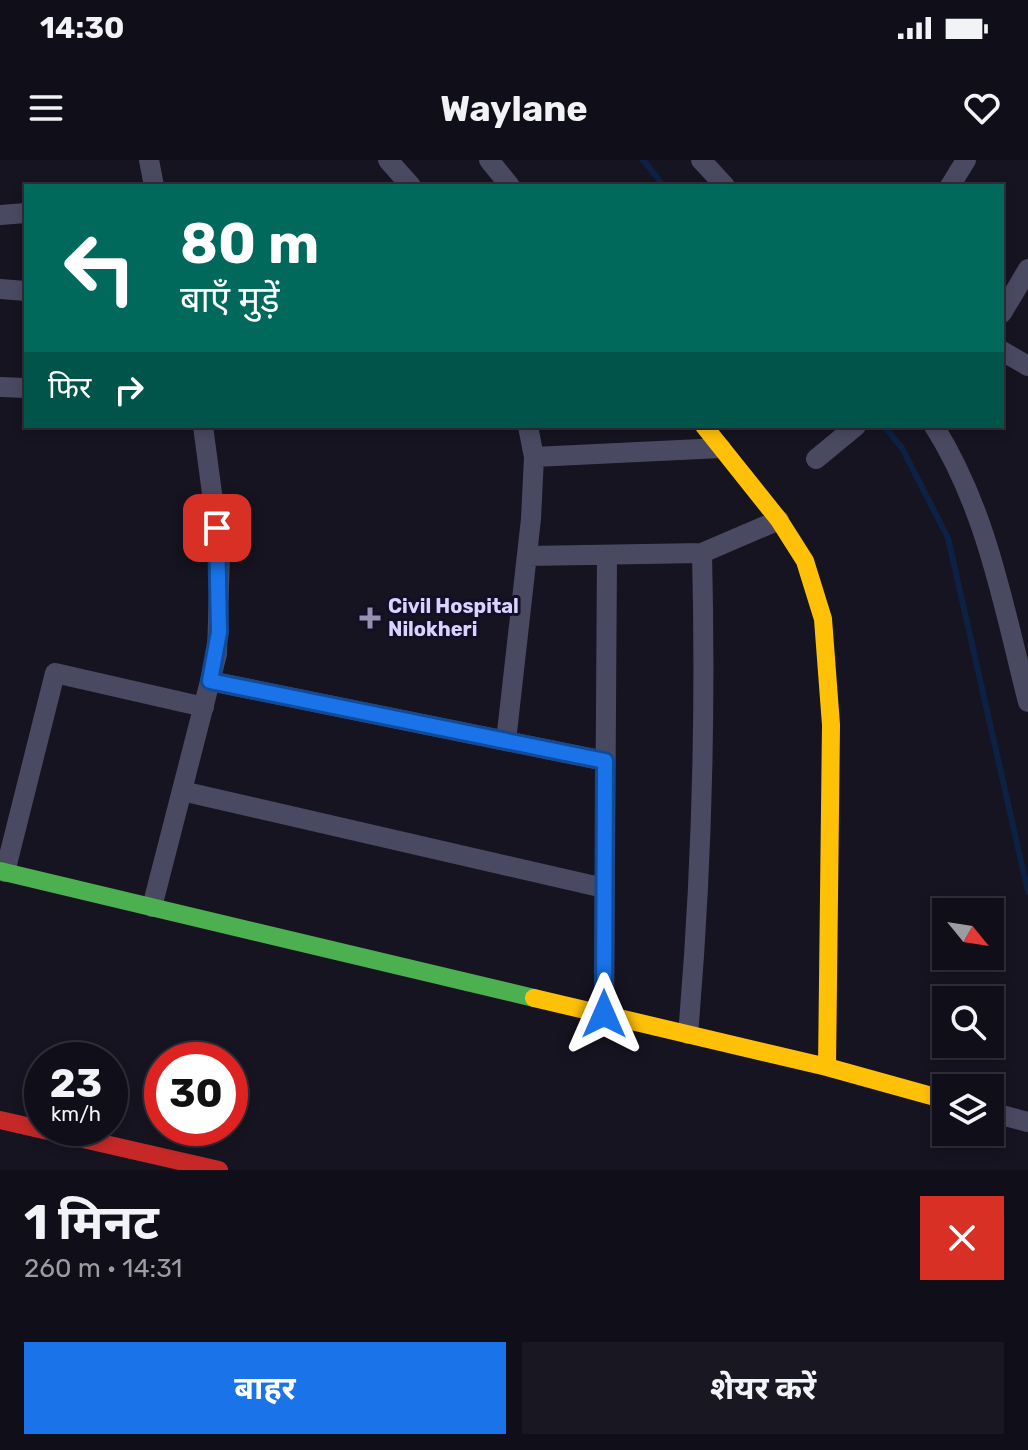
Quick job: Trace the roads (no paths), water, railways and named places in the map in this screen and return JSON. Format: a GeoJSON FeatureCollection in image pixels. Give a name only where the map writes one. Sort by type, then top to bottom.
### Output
{"type":"FeatureCollection","features":[{"type":"Feature","properties":{"kind":"street"},"geometry":{"type":"LineString","coordinates":[[149,160],[154,184]]}},
{"type":"Feature","properties":{"kind":"street"},"geometry":{"type":"LineString","coordinates":[[388,160],[409,184]]}},
{"type":"Feature","properties":{"kind":"street"},"geometry":{"type":"LineString","coordinates":[[489,160],[508,184]]}},
{"type":"Feature","properties":{"kind":"street"},"geometry":{"type":"LineString","coordinates":[[701,160],[723,184]]}},
{"type":"Feature","properties":{"kind":"street"},"geometry":{"type":"LineString","coordinates":[[951,184],[966,160]]}},
{"type":"Feature","properties":{"kind":"street"},"geometry":{"type":"LineString","coordinates":[[0,215],[24,213]]}},
{"type":"Feature","properties":{"kind":"street"},"geometry":{"type":"LineString","coordinates":[[1004,310],[1028,269]]}},
{"type":"Feature","properties":{"kind":"street"},"geometry":{"type":"LineString","coordinates":[[0,289],[24,291]]}},
{"type":"Feature","properties":{"kind":"street"},"geometry":{"type":"LineString","coordinates":[[1004,352],[1028,366]]}},
{"type":"Feature","properties":{"kind":"street"},"geometry":{"type":"LineString","coordinates":[[0,387],[24,388]]}},
{"type":"Feature","properties":{"kind":"street"},"geometry":{"type":"LineString","coordinates":[[152,907],[204,707],[219,632],[220,553],[203,428]]}},
{"type":"Feature","properties":{"kind":"street"},"geometry":{"type":"LineString","coordinates":[[506,741],[527,556],[534,457],[528,428]]}},
{"type":"Feature","properties":{"kind":"street"},"geometry":{"type":"LineString","coordinates":[[706,428],[779,520],[805,561],[823,619],[831,725],[827,1067]]}},
{"type":"Feature","properties":{"kind":"street"},"geometry":{"type":"LineString","coordinates":[[816,459],[854,428]]}},
{"type":"Feature","properties":{"kind":"street"},"geometry":{"type":"LineString","coordinates":[[935,428],[979,522],[999,581],[1028,702]]}},
{"type":"Feature","properties":{"kind":"street"},"geometry":{"type":"LineString","coordinates":[[534,457],[721,448]]}},
{"type":"Feature","properties":{"kind":"street"},"geometry":{"type":"LineString","coordinates":[[527,556],[702,553],[779,520]]}},
{"type":"Feature","properties":{"kind":"street"},"geometry":{"type":"LineString","coordinates":[[688,1034],[701,884],[705,707],[702,553]]}},
{"type":"Feature","properties":{"kind":"street"},"geometry":{"type":"LineString","coordinates":[[604,1014],[607,556]]}},
{"type":"Feature","properties":{"kind":"street"},"geometry":{"type":"LineString","coordinates":[[204,707],[55,673],[3,872],[827,1067],[932,1096]]}},
{"type":"Feature","properties":{"kind":"street"},"geometry":{"type":"LineString","coordinates":[[210,681],[605,761]]}},
{"type":"Feature","properties":{"kind":"street"},"geometry":{"type":"LineString","coordinates":[[182,791],[604,888]]}},
{"type":"Feature","properties":{"kind":"street"},"geometry":{"type":"LineString","coordinates":[[1004,1116],[1028,1122]]}},
{"type":"Feature","properties":{"kind":"street"},"geometry":{"type":"LineString","coordinates":[[0,1120],[219,1170]]}},
{"type":"Feature","properties":{"kind":"waterway"},"geometry":{"type":"LineString","coordinates":[[643,160],[662,184]]}},
{"type":"Feature","properties":{"kind":"waterway"},"geometry":{"type":"LineString","coordinates":[[886,428],[902,448],[948,538],[1028,892]]}},
{"type":"Feature","properties":{"kind":"place","name":"Civil Hospital Nilokheri"},"geometry":{"type":"Point","coordinates":[370,618]}}]}
